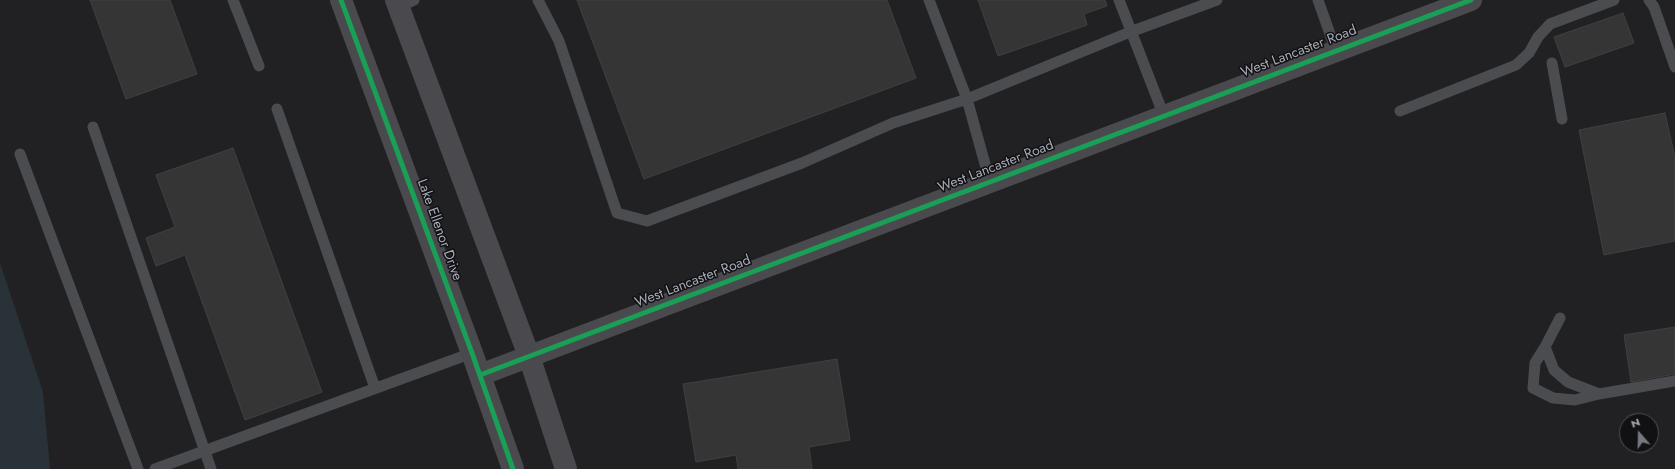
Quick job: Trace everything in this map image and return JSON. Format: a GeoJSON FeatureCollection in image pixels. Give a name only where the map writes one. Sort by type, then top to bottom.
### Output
{"type":"FeatureCollection","features":[{"type":"Feature","properties":{"kind":"street","name":"Lake Ellenor Drive"},"geometry":{"type":"LineString","coordinates":[[341,0],[472,353],[513,469]]}},
{"type":"Feature","properties":{"kind":"street","name":"West Lancaster Road"},"geometry":{"type":"LineString","coordinates":[[480,375],[1471,0]]}},
{"type":"Feature","properties":{"kind":"street"},"geometry":{"type":"LineString","coordinates":[[403,2],[529,356],[566,469]]}},
{"type":"Feature","properties":{"kind":"lane"},"geometry":{"type":"LineString","coordinates":[[233,0],[259,66]]}},
{"type":"Feature","properties":{"kind":"lane"},"geometry":{"type":"LineString","coordinates":[[538,0],[559,41],[617,213],[647,221],[802,163],[893,123],[967,99],[1130,32],[1216,0]]}},
{"type":"Feature","properties":{"kind":"lane"},"geometry":{"type":"LineString","coordinates":[[929,0],[967,99],[990,182]]}},
{"type":"Feature","properties":{"kind":"lane"},"geometry":{"type":"LineString","coordinates":[[1119,0],[1130,32],[1164,116]]}},
{"type":"Feature","properties":{"kind":"lane"},"geometry":{"type":"LineString","coordinates":[[1318,0],[1336,51]]}},
{"type":"Feature","properties":{"kind":"lane"},"geometry":{"type":"LineString","coordinates":[[1400,111],[1516,65],[1544,37],[1550,24],[1614,0]]}},
{"type":"Feature","properties":{"kind":"lane"},"geometry":{"type":"LineString","coordinates":[[1649,0],[1654,7],[1675,67]]}},
{"type":"Feature","properties":{"kind":"lane"},"geometry":{"type":"LineString","coordinates":[[1552,63],[1562,120]]}},
{"type":"Feature","properties":{"kind":"lane"},"geometry":{"type":"LineString","coordinates":[[277,109],[375,388]]}},
{"type":"Feature","properties":{"kind":"lane"},"geometry":{"type":"LineString","coordinates":[[93,127],[211,469]]}},
{"type":"Feature","properties":{"kind":"lane"},"geometry":{"type":"LineString","coordinates":[[20,154],[138,469]]}},
{"type":"Feature","properties":{"kind":"lane"},"geometry":{"type":"LineString","coordinates":[[1560,318],[1535,363],[1533,388],[1553,398],[1575,400],[1599,394],[1675,381]]}},
{"type":"Feature","properties":{"kind":"lane"},"geometry":{"type":"LineString","coordinates":[[1544,347],[1554,370],[1568,382],[1599,394]]}},
{"type":"Feature","properties":{"kind":"lane"},"geometry":{"type":"LineString","coordinates":[[155,469],[472,353]]}},
{"type":"Feature","properties":{"kind":"shaded area"},"geometry":{"type":"Polygon","coordinates":[[[0,0],[1675,0],[1675,469],[0,469],[0,0]]]}},
{"type":"Feature","properties":{"kind":"shaded area"},"geometry":{"type":"Polygon","coordinates":[[[0,263],[43,392],[50,469],[0,469],[0,263]]]}},
{"type":"Feature","properties":{"kind":"building"},"geometry":{"type":"Polygon","coordinates":[[[90,0],[170,0],[197,74],[126,99],[90,0]]]}},
{"type":"Feature","properties":{"kind":"building"},"geometry":{"type":"Polygon","coordinates":[[[577,0],[887,0],[916,78],[644,179],[577,0]]]}},
{"type":"Feature","properties":{"kind":"building"},"geometry":{"type":"Polygon","coordinates":[[[978,0],[1105,0],[1107,6],[1084,14],[1087,25],[998,56],[978,0]]]}},
{"type":"Feature","properties":{"kind":"building"},"geometry":{"type":"Polygon","coordinates":[[[1623,13],[1634,43],[1565,67],[1554,37],[1623,13]]]}},
{"type":"Feature","properties":{"kind":"building"},"geometry":{"type":"Polygon","coordinates":[[[1665,113],[1675,158],[1675,241],[1604,255],[1579,130],[1665,113]]]}},
{"type":"Feature","properties":{"kind":"building"},"geometry":{"type":"Polygon","coordinates":[[[233,148],[322,392],[245,420],[185,255],[156,266],[146,238],[175,227],[156,175],[233,148]]]}},
{"type":"Feature","properties":{"kind":"building"},"geometry":{"type":"Polygon","coordinates":[[[1675,327],[1675,374],[1631,382],[1624,335],[1675,327]]]}},
{"type":"Feature","properties":{"kind":"building"},"geometry":{"type":"Polygon","coordinates":[[[837,359],[850,440],[809,447],[812,469],[738,469],[736,455],[696,462],[683,384],[837,359]]]}},
{"type":"Feature","properties":{"kind":"cycle path"},"geometry":{"type":"LineString","coordinates":[[341,0],[472,353],[513,469]]}},
{"type":"Feature","properties":{"kind":"cycle path"},"geometry":{"type":"LineString","coordinates":[[480,375],[1471,0]]}}]}
